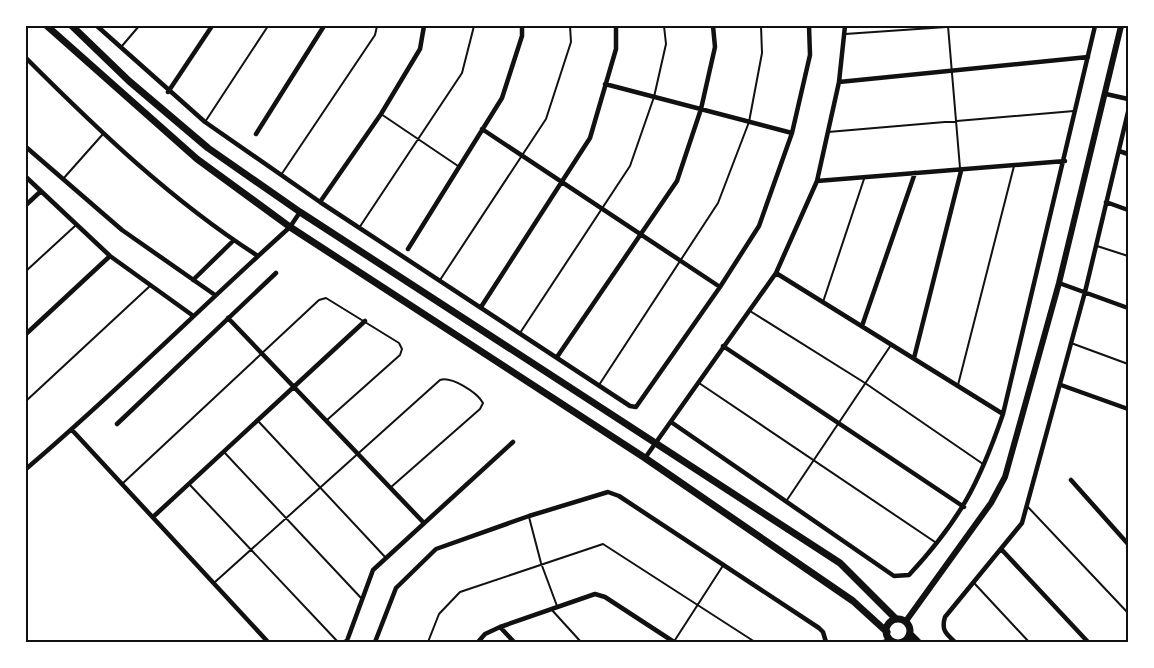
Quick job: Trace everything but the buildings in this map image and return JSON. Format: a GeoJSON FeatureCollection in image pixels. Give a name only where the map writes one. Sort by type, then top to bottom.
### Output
{"type":"FeatureCollection","features":[{"type":"Feature","properties":{"kind":"main road"},"geometry":{"type":"LineString","coordinates":[[48,26],[198,159],[290,227],[645,458],[853,601],[887,638],[903,642],[910,634]]}},
{"type":"Feature","properties":{"kind":"main road"},"geometry":{"type":"LineString","coordinates":[[72,26],[129,81],[207,148],[300,212],[840,563],[896,619]]}},
{"type":"Feature","properties":{"kind":"main road"},"geometry":{"type":"LineString","coordinates":[[887,638],[890,621],[896,619],[906,621],[910,634],[918,642]]}},
{"type":"Feature","properties":{"kind":"street"},"geometry":{"type":"LineString","coordinates":[[98,26],[168,92],[205,122],[320,202],[630,406],[639,406],[759,226],[792,132],[810,55],[809,26]]}},
{"type":"Feature","properties":{"kind":"street"},"geometry":{"type":"LineString","coordinates":[[168,92],[212,26]]}},
{"type":"Feature","properties":{"kind":"street"},"geometry":{"type":"LineString","coordinates":[[256,134],[324,26]]}},
{"type":"Feature","properties":{"kind":"street"},"geometry":{"type":"LineString","coordinates":[[320,202],[381,114],[420,49],[424,26]]}},
{"type":"Feature","properties":{"kind":"street"},"geometry":{"type":"LineString","coordinates":[[408,249],[502,98],[522,36],[522,26]]}},
{"type":"Feature","properties":{"kind":"street"},"geometry":{"type":"LineString","coordinates":[[481,307],[590,138],[616,50],[616,26]]}},
{"type":"Feature","properties":{"kind":"street"},"geometry":{"type":"LineString","coordinates":[[556,357],[676,181],[701,109],[715,46],[713,26]]}},
{"type":"Feature","properties":{"kind":"street"},"geometry":{"type":"LineString","coordinates":[[645,458],[776,273],[817,181],[839,82],[845,26]]}},
{"type":"Feature","properties":{"kind":"street"},"geometry":{"type":"LineString","coordinates":[[671,422],[894,576],[909,575],[938,544],[964,507],[985,466],[1003,414],[1065,162],[1095,26]]}},
{"type":"Feature","properties":{"kind":"street"},"geometry":{"type":"LineString","coordinates":[[906,621],[992,503],[1005,477],[1059,282],[1121,26]]}},
{"type":"Feature","properties":{"kind":"street"},"geometry":{"type":"LineString","coordinates":[[839,82],[1088,57]]}},
{"type":"Feature","properties":{"kind":"street"},"geometry":{"type":"LineString","coordinates":[[26,58],[103,135],[164,187],[258,256]]}},
{"type":"Feature","properties":{"kind":"street"},"geometry":{"type":"LineString","coordinates":[[605,84],[792,132]]}},
{"type":"Feature","properties":{"kind":"street"},"geometry":{"type":"LineString","coordinates":[[1106,94],[1128,99]]}},
{"type":"Feature","properties":{"kind":"street"},"geometry":{"type":"LineString","coordinates":[[955,642],[945,633],[943,625],[945,617],[975,584],[1022,523],[1085,292],[1128,112]]}},
{"type":"Feature","properties":{"kind":"street"},"geometry":{"type":"LineString","coordinates":[[482,129],[720,287]]}},
{"type":"Feature","properties":{"kind":"street"},"geometry":{"type":"LineString","coordinates":[[26,147],[122,230],[215,295]]}},
{"type":"Feature","properties":{"kind":"street"},"geometry":{"type":"LineString","coordinates":[[1119,151],[1128,154]]}},
{"type":"Feature","properties":{"kind":"street"},"geometry":{"type":"LineString","coordinates":[[817,181],[1065,162]]}},
{"type":"Feature","properties":{"kind":"street"},"geometry":{"type":"LineString","coordinates":[[914,358],[961,171]]}},
{"type":"Feature","properties":{"kind":"street"},"geometry":{"type":"LineString","coordinates":[[862,326],[915,174]]}},
{"type":"Feature","properties":{"kind":"street"},"geometry":{"type":"LineString","coordinates":[[26,177],[75,226],[110,256],[152,284],[192,315]]}},
{"type":"Feature","properties":{"kind":"street"},"geometry":{"type":"LineString","coordinates":[[26,205],[41,191]]}},
{"type":"Feature","properties":{"kind":"street"},"geometry":{"type":"LineString","coordinates":[[1107,202],[1128,210]]}},
{"type":"Feature","properties":{"kind":"street"},"geometry":{"type":"LineString","coordinates":[[26,469],[72,430],[192,315],[290,227],[300,212]]}},
{"type":"Feature","properties":{"kind":"street"},"geometry":{"type":"LineString","coordinates":[[193,280],[234,240]]}},
{"type":"Feature","properties":{"kind":"street"},"geometry":{"type":"LineString","coordinates":[[26,334],[110,256]]}},
{"type":"Feature","properties":{"kind":"street"},"geometry":{"type":"LineString","coordinates":[[117,424],[276,273]]}},
{"type":"Feature","properties":{"kind":"street"},"geometry":{"type":"LineString","coordinates":[[776,273],[1003,414]]}},
{"type":"Feature","properties":{"kind":"street"},"geometry":{"type":"LineString","coordinates":[[1059,282],[1128,308]]}},
{"type":"Feature","properties":{"kind":"street"},"geometry":{"type":"LineString","coordinates":[[228,318],[424,523]]}},
{"type":"Feature","properties":{"kind":"street"},"geometry":{"type":"LineString","coordinates":[[153,517],[365,321]]}},
{"type":"Feature","properties":{"kind":"street"},"geometry":{"type":"LineString","coordinates":[[723,346],[964,507]]}},
{"type":"Feature","properties":{"kind":"street"},"geometry":{"type":"LineString","coordinates":[[1061,385],[1128,409]]}},
{"type":"Feature","properties":{"kind":"street"},"geometry":{"type":"LineString","coordinates":[[72,430],[268,642]]}},
{"type":"Feature","properties":{"kind":"street"},"geometry":{"type":"LineString","coordinates":[[348,638],[373,570],[513,442]]}},
{"type":"Feature","properties":{"kind":"street"},"geometry":{"type":"LineString","coordinates":[[1071,480],[1128,544]]}},
{"type":"Feature","properties":{"kind":"street"},"geometry":{"type":"LineString","coordinates":[[375,642],[396,588],[436,549],[602,493],[614,493],[724,564],[819,628],[824,632],[826,642]]}},
{"type":"Feature","properties":{"kind":"street"},"geometry":{"type":"LineString","coordinates":[[1002,550],[1088,642]]}},
{"type":"Feature","properties":{"kind":"street"},"geometry":{"type":"LineString","coordinates":[[478,642],[485,634],[500,627],[557,606],[600,595],[674,642]]}},
{"type":"Feature","properties":{"kind":"street"},"geometry":{"type":"LineString","coordinates":[[500,627],[514,642]]}},
{"type":"Feature","properties":{"kind":"lane"},"geometry":{"type":"LineString","coordinates":[[121,48],[139,26]]}},
{"type":"Feature","properties":{"kind":"lane"},"geometry":{"type":"LineString","coordinates":[[205,122],[268,26]]}},
{"type":"Feature","properties":{"kind":"lane"},"geometry":{"type":"LineString","coordinates":[[281,175],[375,35],[377,26]]}},
{"type":"Feature","properties":{"kind":"lane"},"geometry":{"type":"LineString","coordinates":[[359,228],[462,73],[474,26]]}},
{"type":"Feature","properties":{"kind":"lane"},"geometry":{"type":"LineString","coordinates":[[440,280],[546,119],[571,42],[570,26]]}},
{"type":"Feature","properties":{"kind":"lane"},"geometry":{"type":"LineString","coordinates":[[520,333],[630,166],[654,97],[666,44],[664,26]]}},
{"type":"Feature","properties":{"kind":"lane"},"geometry":{"type":"LineString","coordinates":[[599,385],[718,204],[749,122],[762,53],[761,26]]}},
{"type":"Feature","properties":{"kind":"lane"},"geometry":{"type":"LineString","coordinates":[[948,26],[961,171]]}},
{"type":"Feature","properties":{"kind":"lane"},"geometry":{"type":"LineString","coordinates":[[845,34],[961,26]]}},
{"type":"Feature","properties":{"kind":"lane"},"geometry":{"type":"LineString","coordinates":[[828,132],[1076,110]]}},
{"type":"Feature","properties":{"kind":"lane"},"geometry":{"type":"LineString","coordinates":[[381,114],[458,166]]}},
{"type":"Feature","properties":{"kind":"lane"},"geometry":{"type":"LineString","coordinates":[[63,180],[103,135]]}},
{"type":"Feature","properties":{"kind":"lane"},"geometry":{"type":"LineString","coordinates":[[958,385],[1014,165]]}},
{"type":"Feature","properties":{"kind":"lane"},"geometry":{"type":"LineString","coordinates":[[823,302],[864,178]]}},
{"type":"Feature","properties":{"kind":"lane"},"geometry":{"type":"LineString","coordinates":[[26,271],[75,226]]}},
{"type":"Feature","properties":{"kind":"lane"},"geometry":{"type":"LineString","coordinates":[[1096,245],[1128,256]]}},
{"type":"Feature","properties":{"kind":"lane"},"geometry":{"type":"LineString","coordinates":[[26,401],[152,284]]}},
{"type":"Feature","properties":{"kind":"lane"},"geometry":{"type":"LineString","coordinates":[[122,484],[322,298],[329,299],[399,343],[402,352],[327,421]]}},
{"type":"Feature","properties":{"kind":"lane"},"geometry":{"type":"LineString","coordinates":[[748,310],[865,383],[985,466]]}},
{"type":"Feature","properties":{"kind":"lane"},"geometry":{"type":"LineString","coordinates":[[1071,343],[1128,364]]}},
{"type":"Feature","properties":{"kind":"lane"},"geometry":{"type":"LineString","coordinates":[[787,500],[891,344]]}},
{"type":"Feature","properties":{"kind":"lane"},"geometry":{"type":"LineString","coordinates":[[213,583],[443,379],[449,379],[479,397],[483,403],[480,409],[390,488]]}},
{"type":"Feature","properties":{"kind":"lane"},"geometry":{"type":"LineString","coordinates":[[698,382],[938,544]]}},
{"type":"Feature","properties":{"kind":"lane"},"geometry":{"type":"LineString","coordinates":[[258,421],[386,558]]}},
{"type":"Feature","properties":{"kind":"lane"},"geometry":{"type":"LineString","coordinates":[[224,452],[362,599]]}},
{"type":"Feature","properties":{"kind":"lane"},"geometry":{"type":"LineString","coordinates":[[189,484],[338,642]]}},
{"type":"Feature","properties":{"kind":"lane"},"geometry":{"type":"LineString","coordinates":[[1027,506],[1128,613]]}},
{"type":"Feature","properties":{"kind":"lane"},"geometry":{"type":"LineString","coordinates":[[529,516],[557,606]]}},
{"type":"Feature","properties":{"kind":"lane"},"geometry":{"type":"LineString","coordinates":[[428,642],[439,614],[460,592],[605,544],[755,642]]}},
{"type":"Feature","properties":{"kind":"lane"},"geometry":{"type":"LineString","coordinates":[[674,642],[724,564]]}},
{"type":"Feature","properties":{"kind":"lane"},"geometry":{"type":"LineString","coordinates":[[975,584],[1029,642]]}},
{"type":"Feature","properties":{"kind":"lane"},"geometry":{"type":"LineString","coordinates":[[550,609],[581,642]]}},
{"type":"Feature","properties":{"kind":"lane"},"geometry":{"type":"LineString","coordinates":[[344,642],[348,638]]}}]}
